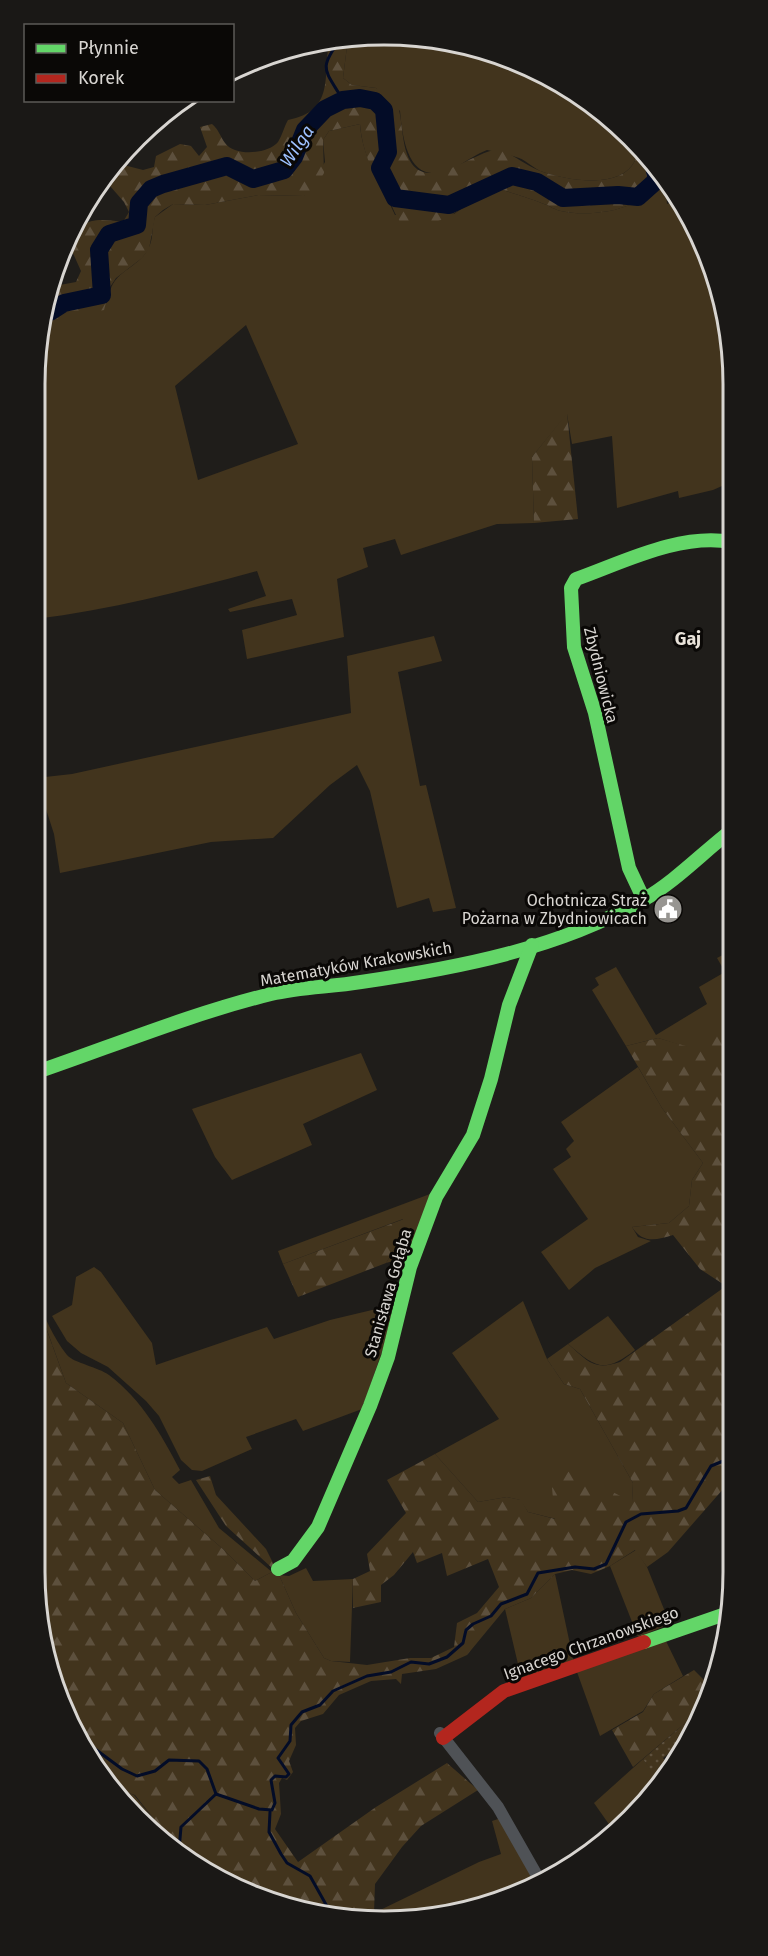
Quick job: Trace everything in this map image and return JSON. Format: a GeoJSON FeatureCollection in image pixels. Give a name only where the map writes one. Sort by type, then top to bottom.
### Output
{"type":"FeatureCollection","features":[{"type":"Feature","properties":{"kind":"street","name":"Zbydniowicka"},"geometry":{"type":"LineString","coordinates":[[644,900],[629,868],[595,713],[574,647],[570,588],[576,579],[673,546],[723,539]]}},
{"type":"Feature","properties":{"kind":"street","name":"Matematyków Krakowskich"},"geometry":{"type":"LineString","coordinates":[[45,1069],[273,993],[370,981],[532,945],[600,921],[644,900],[670,882],[723,838]]}},
{"type":"Feature","properties":{"kind":"street","name":"Stanisława Gołąba"},"geometry":{"type":"LineString","coordinates":[[278,1569],[293,1561],[318,1527],[370,1406],[388,1356],[410,1267],[436,1197],[473,1135],[492,1079],[509,1005],[532,945]]}},
{"type":"Feature","properties":{"kind":"street","name":"Ignacego Chrzanowskiego"},"geometry":{"type":"LineString","coordinates":[[442,1735],[504,1691],[720,1616]]}},
{"type":"Feature","properties":{"kind":"street"},"geometry":{"type":"LineString","coordinates":[[442,1735],[498,1807],[537,1875]]}},
{"type":"Feature","properties":{"kind":"green space"},"geometry":{"type":"Polygon","coordinates":[[[406,46],[472,57],[514,71],[554,90],[608,129],[636,157],[635,161],[627,171],[615,177],[601,180],[570,179],[540,171],[519,158],[487,150],[458,166],[442,172],[430,173],[420,169],[412,161],[404,138],[400,111],[376,88],[352,85],[343,78],[347,47],[406,46]]]}},
{"type":"Feature","properties":{"kind":"green space"},"geometry":{"type":"Polygon","coordinates":[[[347,47],[343,78],[352,85],[376,88],[396,100],[408,157],[420,171],[430,173],[442,171],[499,149],[543,172],[570,179],[586,180],[615,177],[627,171],[636,157],[656,182],[645,196],[633,203],[604,212],[561,211],[492,187],[450,216],[440,220],[416,225],[401,223],[368,161],[360,124],[329,131],[323,140],[324,173],[313,192],[304,196],[258,195],[205,205],[173,204],[155,217],[149,249],[142,258],[116,278],[110,287],[104,310],[85,318],[52,319],[60,285],[76,282],[81,271],[72,251],[85,225],[96,220],[123,222],[129,212],[124,202],[110,186],[125,165],[143,170],[154,167],[156,156],[180,144],[191,146],[199,156],[207,147],[200,127],[212,124],[225,143],[236,150],[252,152],[267,149],[278,142],[288,120],[303,115],[320,101],[326,79],[328,50],[347,47]]]}},
{"type":"Feature","properties":{"kind":"green space"},"geometry":{"type":"Polygon","coordinates":[[[360,124],[364,148],[395,215],[454,214],[492,187],[561,211],[604,212],[633,203],[645,196],[656,182],[666,197],[667,204],[670,202],[678,214],[697,254],[716,318],[723,384],[723,486],[679,498],[678,491],[617,508],[612,436],[572,444],[567,414],[532,457],[534,523],[497,524],[401,555],[395,539],[363,548],[368,567],[337,579],[344,637],[247,659],[242,630],[297,615],[292,599],[230,612],[228,609],[266,596],[257,571],[174,593],[45,618],[45,384],[52,318],[59,318],[109,299],[114,282],[148,249],[155,217],[173,204],[205,205],[258,195],[304,196],[325,162],[323,140],[329,131],[360,124]],[[246,325],[175,386],[198,480],[298,444],[246,325]]]}},
{"type":"Feature","properties":{"kind":"green space"},"geometry":{"type":"Polygon","coordinates":[[[567,413],[578,519],[534,523],[532,457],[567,413]]]}},
{"type":"Feature","properties":{"kind":"green space"},"geometry":{"type":"Polygon","coordinates":[[[434,636],[442,661],[398,672],[420,786],[426,785],[456,908],[433,912],[429,898],[397,908],[370,791],[357,765],[330,785],[273,838],[211,842],[60,873],[54,834],[45,806],[45,777],[72,774],[351,713],[347,656],[434,636]]]}},
{"type":"Feature","properties":{"kind":"green space"},"geometry":{"type":"Polygon","coordinates":[[[723,955],[723,968],[717,958],[723,955]]]}},
{"type":"Feature","properties":{"kind":"green space"},"geometry":{"type":"Polygon","coordinates":[[[616,967],[656,1035],[707,1004],[699,987],[723,973],[723,1030],[722,1029],[696,1050],[658,1038],[626,1046],[592,990],[599,985],[595,978],[616,967]]]}},
{"type":"Feature","properties":{"kind":"green space"},"geometry":{"type":"Polygon","coordinates":[[[707,1030],[723,1030],[723,1284],[700,1269],[673,1235],[650,1239],[641,1236],[632,1227],[669,1223],[689,1206],[692,1180],[703,1163],[662,1108],[626,1046],[658,1038],[696,1049],[707,1030]]]}},
{"type":"Feature","properties":{"kind":"green space"},"geometry":{"type":"Polygon","coordinates":[[[361,1053],[377,1090],[303,1124],[312,1145],[232,1180],[215,1157],[192,1109],[361,1053]]]}},
{"type":"Feature","properties":{"kind":"green space"},"geometry":{"type":"Polygon","coordinates":[[[638,1067],[662,1108],[703,1163],[692,1180],[689,1206],[669,1223],[632,1227],[638,1237],[651,1241],[595,1268],[569,1290],[541,1252],[588,1219],[553,1169],[571,1157],[566,1149],[574,1141],[561,1122],[638,1067]]]}},
{"type":"Feature","properties":{"kind":"green space"},"geometry":{"type":"Polygon","coordinates":[[[430,1194],[408,1257],[386,1263],[395,1248],[403,1219],[283,1264],[278,1251],[430,1194]]]}},
{"type":"Feature","properties":{"kind":"green space"},"geometry":{"type":"Polygon","coordinates":[[[404,1219],[395,1248],[386,1263],[298,1297],[283,1264],[404,1219]]]}},
{"type":"Feature","properties":{"kind":"green space"},"geometry":{"type":"Polygon","coordinates":[[[94,1267],[101,1272],[152,1343],[156,1365],[267,1327],[274,1339],[330,1320],[393,1305],[384,1346],[362,1409],[303,1431],[296,1419],[246,1437],[252,1449],[202,1471],[192,1470],[181,1460],[159,1416],[146,1401],[108,1367],[81,1353],[67,1341],[52,1316],[72,1305],[76,1277],[94,1267]]]}},
{"type":"Feature","properties":{"kind":"green space"},"geometry":{"type":"Polygon","coordinates":[[[723,1288],[723,1489],[668,1552],[647,1567],[635,1550],[610,1566],[591,1574],[572,1570],[555,1574],[531,1598],[505,1609],[467,1655],[436,1669],[402,1674],[401,1684],[396,1679],[371,1681],[339,1695],[323,1714],[301,1721],[295,1728],[296,1745],[289,1761],[293,1772],[287,1780],[282,1778],[279,1783],[281,1814],[275,1829],[298,1862],[376,1807],[447,1763],[478,1790],[421,1826],[402,1847],[375,1884],[374,1911],[340,1908],[296,1899],[234,1876],[214,1866],[178,1841],[160,1827],[135,1795],[126,1792],[90,1742],[71,1702],[57,1660],[48,1616],[45,1572],[45,1325],[66,1383],[123,1423],[155,1490],[224,1550],[255,1581],[272,1572],[279,1575],[296,1613],[324,1658],[331,1661],[367,1665],[410,1658],[431,1658],[454,1647],[457,1623],[477,1613],[499,1587],[488,1559],[447,1576],[442,1553],[417,1563],[413,1552],[394,1575],[381,1585],[381,1602],[353,1608],[353,1579],[370,1571],[367,1554],[406,1513],[387,1480],[435,1454],[478,1502],[507,1497],[521,1500],[528,1512],[555,1519],[552,1488],[570,1470],[632,1502],[633,1483],[580,1389],[564,1384],[547,1359],[568,1344],[591,1363],[611,1365],[620,1362],[723,1288]]]}},
{"type":"Feature","properties":{"kind":"green space"},"geometry":{"type":"Polygon","coordinates":[[[523,1301],[547,1359],[564,1384],[580,1389],[633,1483],[632,1503],[556,1519],[528,1512],[520,1500],[507,1497],[478,1502],[435,1454],[499,1419],[452,1353],[523,1301]]]}},
{"type":"Feature","properties":{"kind":"green space"},"geometry":{"type":"Polygon","coordinates":[[[608,1316],[635,1350],[615,1363],[600,1365],[593,1363],[568,1344],[608,1316]]]}},
{"type":"Feature","properties":{"kind":"green space"},"geometry":{"type":"Polygon","coordinates":[[[45,1317],[53,1334],[70,1358],[109,1375],[131,1395],[158,1431],[180,1470],[172,1477],[179,1484],[191,1480],[219,1528],[272,1572],[255,1581],[224,1550],[155,1490],[123,1423],[66,1383],[45,1325],[45,1317]]]}},
{"type":"Feature","properties":{"kind":"green space"},"geometry":{"type":"Polygon","coordinates":[[[210,1476],[216,1495],[266,1549],[274,1565],[271,1567],[226,1526],[196,1480],[210,1476]]]}},
{"type":"Feature","properties":{"kind":"green space"},"geometry":{"type":"Polygon","coordinates":[[[636,1550],[647,1567],[670,1624],[638,1637],[610,1566],[636,1550]]]}},
{"type":"Feature","properties":{"kind":"green space"},"geometry":{"type":"Polygon","coordinates":[[[306,1568],[313,1581],[353,1579],[350,1662],[331,1661],[324,1658],[296,1613],[279,1575],[289,1576],[306,1568]]]}},
{"type":"Feature","properties":{"kind":"green space"},"geometry":{"type":"Polygon","coordinates":[[[555,1574],[574,1663],[522,1681],[505,1609],[531,1598],[555,1574]]]}},
{"type":"Feature","properties":{"kind":"green space"},"geometry":{"type":"Polygon","coordinates":[[[664,1637],[683,1676],[654,1694],[643,1711],[600,1736],[577,1672],[664,1637]]]}},
{"type":"Feature","properties":{"kind":"green space"},"geometry":{"type":"Polygon","coordinates":[[[694,1670],[705,1681],[689,1720],[633,1767],[612,1730],[643,1712],[654,1694],[694,1670]]]}},
{"type":"Feature","properties":{"kind":"green space"},"geometry":{"type":"Polygon","coordinates":[[[689,1720],[678,1742],[663,1758],[665,1761],[655,1776],[643,1759],[689,1720]]]}},
{"type":"Feature","properties":{"kind":"green space"},"geometry":{"type":"Polygon","coordinates":[[[643,1759],[655,1775],[639,1796],[610,1825],[594,1803],[643,1759]]]}},
{"type":"Feature","properties":{"kind":"green space"},"geometry":{"type":"Polygon","coordinates":[[[126,1792],[134,1795],[159,1826],[126,1792]]]}},
{"type":"Feature","properties":{"kind":"green space"},"geometry":{"type":"Polygon","coordinates":[[[501,1818],[534,1876],[493,1893],[450,1904],[428,1908],[379,1911],[479,1862],[501,1854],[492,1821],[501,1818]]]}},
{"type":"Feature","properties":{"kind":"waterway"},"geometry":{"type":"LineString","coordinates":[[334,49],[326,69],[343,100]]}},
{"type":"Feature","properties":{"kind":"waterway","name":"Wilga"},"geometry":{"type":"LineString","coordinates":[[54,309],[64,303],[102,295],[99,250],[109,234],[137,225],[139,203],[151,189],[227,166],[253,179],[284,170],[294,157],[305,130],[325,109],[343,100],[360,98],[375,101],[384,110],[388,152],[380,168],[395,198],[449,205],[512,176],[537,182],[563,198],[618,195],[638,197],[655,181]]}},
{"type":"Feature","properties":{"kind":"waterway"},"geometry":{"type":"LineString","coordinates":[[180,1842],[181,1827],[216,1794],[259,1809],[272,1810],[275,1803],[271,1780],[275,1776],[286,1777],[289,1774],[278,1758],[290,1741],[291,1725],[302,1712],[320,1705],[333,1691],[367,1676],[391,1672],[411,1662],[429,1664],[447,1657],[463,1643],[466,1630],[473,1624],[491,1616],[501,1604],[527,1594],[538,1573],[575,1567],[594,1569],[606,1564],[626,1522],[641,1514],[678,1511],[686,1508],[711,1466],[723,1461]]}},
{"type":"Feature","properties":{"kind":"waterway"},"geometry":{"type":"LineString","coordinates":[[94,1748],[122,1769],[137,1776],[155,1771],[169,1760],[199,1761],[207,1769],[216,1794]]}},
{"type":"Feature","properties":{"kind":"waterway"},"geometry":{"type":"LineString","coordinates":[[270,1812],[269,1832],[281,1854],[287,1863],[310,1876],[327,1906]]}},
{"type":"Feature","properties":{"kind":"traffic: fast"},"geometry":{"type":"LineString","coordinates":[[644,900],[629,868],[595,713],[574,647],[571,588],[576,579],[632,557],[672,545],[711,540],[723,541]]}},
{"type":"Feature","properties":{"kind":"traffic: fast"},"geometry":{"type":"LineString","coordinates":[[45,1069],[181,1021],[271,994],[434,970],[542,944],[577,932],[643,900],[678,876],[723,838]]}},
{"type":"Feature","properties":{"kind":"traffic: fast"},"geometry":{"type":"LineString","coordinates":[[278,1569],[293,1561],[318,1527],[370,1406],[388,1357],[410,1267],[436,1197],[473,1135],[491,1079],[509,1005],[532,945]]}},
{"type":"Feature","properties":{"kind":"traffic: fast"},"geometry":{"type":"LineString","coordinates":[[644,1642],[720,1616]]}},
{"type":"Feature","properties":{"kind":"traffic: jam"},"geometry":{"type":"LineString","coordinates":[[443,1738],[504,1691],[644,1642]]}},
{"type":"Feature","properties":{"kind":"place","name":"Ochotnicza Straż Pożarna w Zbydniowicach"},"geometry":{"type":"Point","coordinates":[668,909]}},
{"type":"Feature","properties":{"kind":"district","name":"Gaj"},"geometry":{"type":"Point","coordinates":[688,639]}}]}
